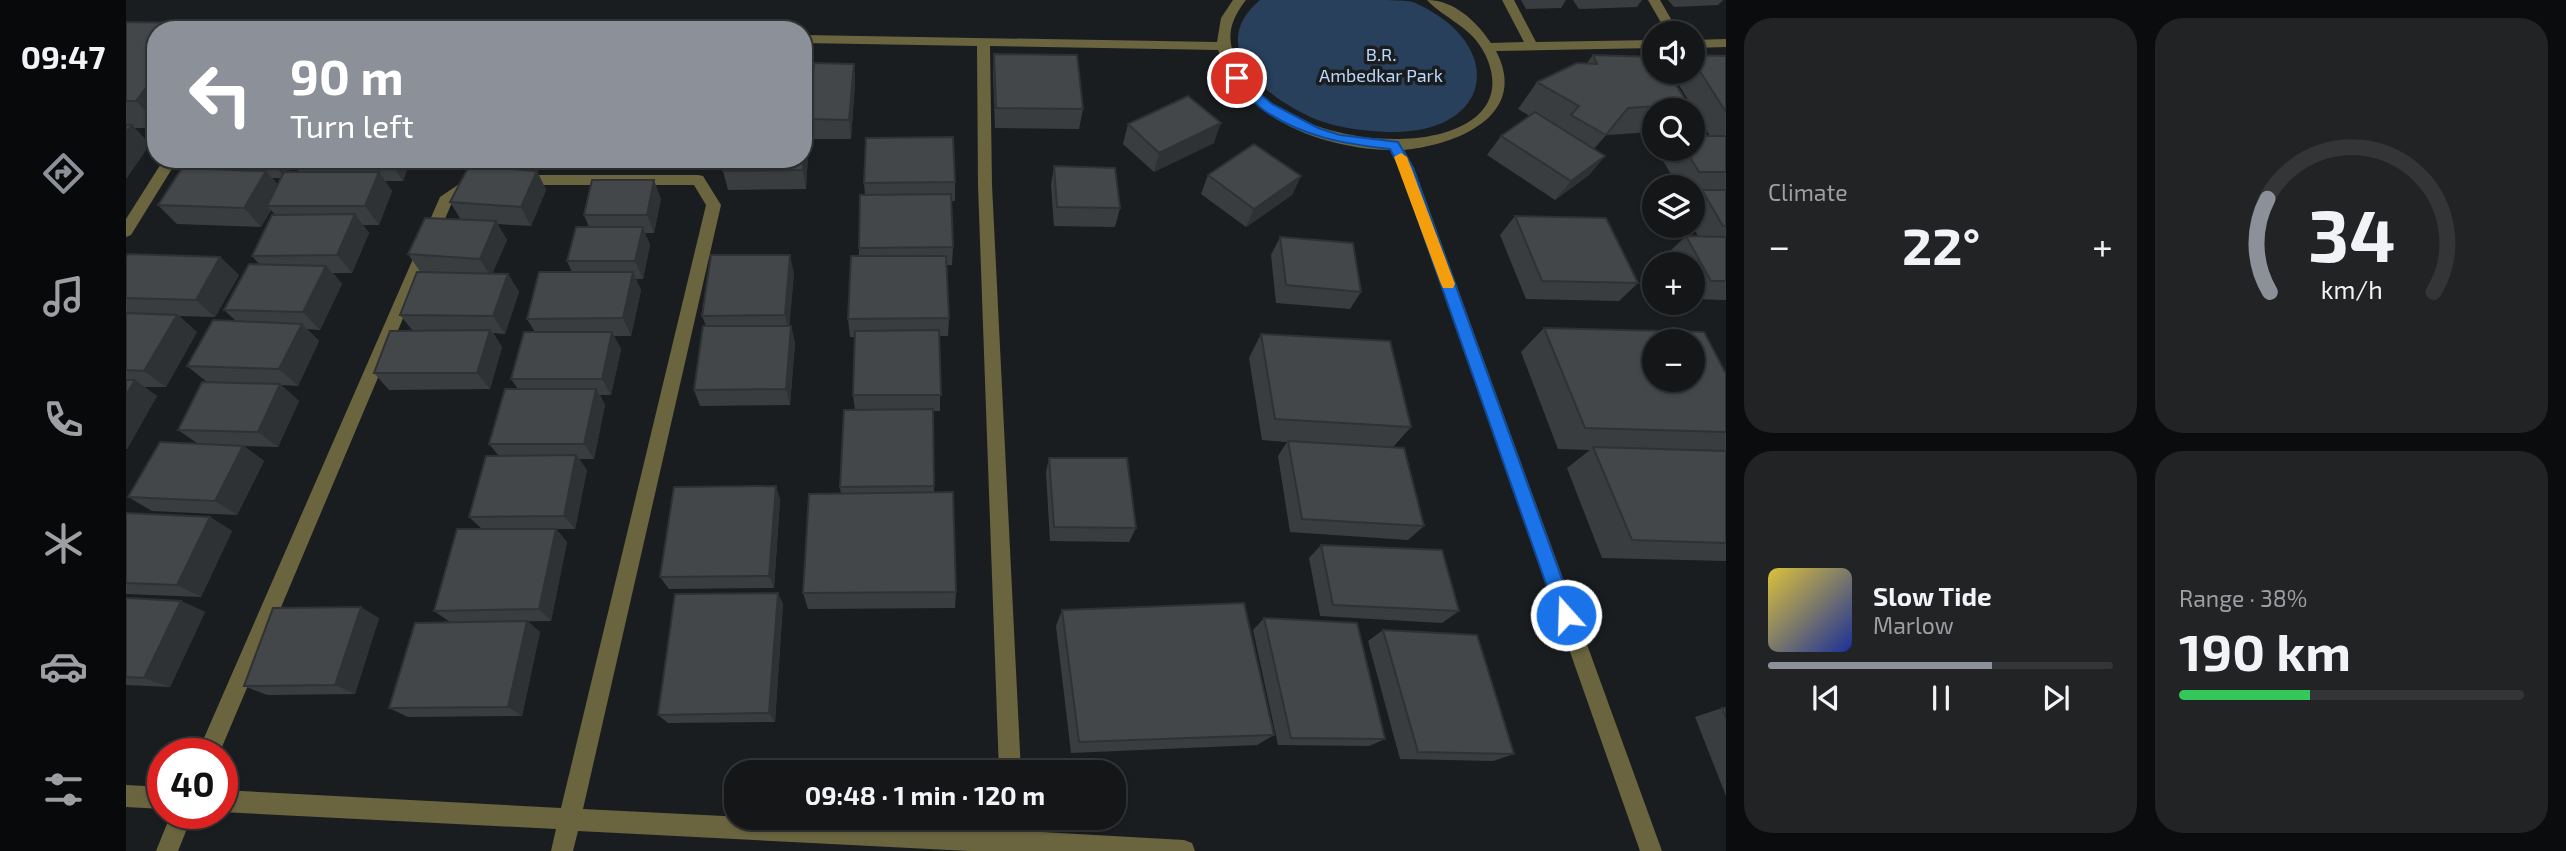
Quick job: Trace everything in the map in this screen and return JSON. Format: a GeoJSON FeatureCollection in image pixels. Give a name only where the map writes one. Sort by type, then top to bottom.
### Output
{"type":"FeatureCollection","features":[{"type":"Feature","properties":{"kind":"street"},"geometry":{"type":"LineString","coordinates":[[1240,0],[1228,15],[1223,30],[1223,46],[1237,78],[1251,93],[1290,120],[1340,139],[1394,145],[1443,139],[1479,121],[1490,108],[1496,94],[1498,79],[1488,47],[1462,19],[1433,0]]}},
{"type":"Feature","properties":{"kind":"street"},"geometry":{"type":"LineString","coordinates":[[1508,0],[1531,46]]}},
{"type":"Feature","properties":{"kind":"street"},"geometry":{"type":"LineString","coordinates":[[1654,0],[1666,21]]}},
{"type":"Feature","properties":{"kind":"street"},"geometry":{"type":"LineString","coordinates":[[126,27],[147,27]]}},
{"type":"Feature","properties":{"kind":"street"},"geometry":{"type":"LineString","coordinates":[[812,39],[1223,46]]}},
{"type":"Feature","properties":{"kind":"street"},"geometry":{"type":"LineString","coordinates":[[983,42],[985,185],[1009,760]]}},
{"type":"Feature","properties":{"kind":"street"},"geometry":{"type":"LineString","coordinates":[[1488,47],[1642,44]]}},
{"type":"Feature","properties":{"kind":"street"},"geometry":{"type":"LineString","coordinates":[[1705,45],[1724,46]]}},
{"type":"Feature","properties":{"kind":"street"},"geometry":{"type":"LineString","coordinates":[[1394,145],[1407,168],[1651,851]]}},
{"type":"Feature","properties":{"kind":"street"},"geometry":{"type":"LineString","coordinates":[[126,231],[165,168]]}},
{"type":"Feature","properties":{"kind":"street"},"geometry":{"type":"LineString","coordinates":[[215,738],[447,197],[474,179],[698,180],[714,205],[562,851]]}},
{"type":"Feature","properties":{"kind":"street"},"geometry":{"type":"LineString","coordinates":[[126,796],[147,797]]}},
{"type":"Feature","properties":{"kind":"street"},"geometry":{"type":"LineString","coordinates":[[238,802],[1013,847],[1184,851]]}},
{"type":"Feature","properties":{"kind":"street"},"geometry":{"type":"LineString","coordinates":[[167,851],[176,829]]}},
{"type":"Feature","properties":{"kind":"green space","name":"B.R. Ambedkar Park"},"geometry":{"type":"Polygon","coordinates":[[[1260,0],[1413,2],[1444,19],[1464,40],[1475,62],[1476,84],[1468,103],[1450,119],[1424,129],[1388,132],[1360,130],[1315,119],[1262,86],[1240,54],[1238,36],[1244,18],[1260,0]]]}},
{"type":"Feature","properties":{"kind":"building"},"geometry":{"type":"Polygon","coordinates":[[[126,22],[147,22],[147,86],[136,101],[126,101],[126,22]]]}},
{"type":"Feature","properties":{"kind":"building"},"geometry":{"type":"Polygon","coordinates":[[[994,54],[1077,55],[1083,109],[996,108],[994,54]]]}},
{"type":"Feature","properties":{"kind":"building"},"geometry":{"type":"Polygon","coordinates":[[[1593,55],[1642,57],[1642,84],[1676,84],[1684,98],[1642,98],[1642,107],[1628,108],[1606,135],[1571,115],[1579,106],[1537,82],[1577,63],[1597,64],[1593,55]]]}},
{"type":"Feature","properties":{"kind":"building"},"geometry":{"type":"Polygon","coordinates":[[[1705,55],[1726,56],[1726,112],[1705,79],[1705,55]]]}},
{"type":"Feature","properties":{"kind":"building"},"geometry":{"type":"Polygon","coordinates":[[[814,63],[854,64],[849,120],[812,119],[814,63]]]}},
{"type":"Feature","properties":{"kind":"building"},"geometry":{"type":"Polygon","coordinates":[[[1188,96],[1221,123],[1159,153],[1128,124],[1188,96]]]}},
{"type":"Feature","properties":{"kind":"building"},"geometry":{"type":"Polygon","coordinates":[[[1535,112],[1605,156],[1571,181],[1501,136],[1535,112]]]}},
{"type":"Feature","properties":{"kind":"building"},"geometry":{"type":"Polygon","coordinates":[[[1705,136],[1726,136],[1726,172],[1699,172],[1692,161],[1705,161],[1705,136]]]}},
{"type":"Feature","properties":{"kind":"building"},"geometry":{"type":"Polygon","coordinates":[[[953,137],[955,182],[864,183],[866,138],[953,137]]]}},
{"type":"Feature","properties":{"kind":"building"},"geometry":{"type":"Polygon","coordinates":[[[1254,144],[1301,176],[1254,209],[1208,175],[1254,144]]]}},
{"type":"Feature","properties":{"kind":"building"},"geometry":{"type":"Polygon","coordinates":[[[1054,166],[1115,168],[1120,208],[1057,207],[1054,166]]]}},
{"type":"Feature","properties":{"kind":"building"},"geometry":{"type":"Polygon","coordinates":[[[182,168],[266,171],[244,208],[158,205],[182,168]]]}},
{"type":"Feature","properties":{"kind":"building"},"geometry":{"type":"Polygon","coordinates":[[[468,168],[537,171],[521,207],[450,202],[468,168]]]}},
{"type":"Feature","properties":{"kind":"building"},"geometry":{"type":"Polygon","coordinates":[[[723,168],[803,168],[803,170],[723,171],[723,168]]]}},
{"type":"Feature","properties":{"kind":"building"},"geometry":{"type":"Polygon","coordinates":[[[284,172],[379,172],[365,206],[267,206],[284,172]]]}},
{"type":"Feature","properties":{"kind":"building"},"geometry":{"type":"Polygon","coordinates":[[[592,180],[654,180],[647,215],[584,215],[592,180]]]}},
{"type":"Feature","properties":{"kind":"building"},"geometry":{"type":"Polygon","coordinates":[[[1705,190],[1726,190],[1726,226],[1723,226],[1705,195],[1705,190]]]}},
{"type":"Feature","properties":{"kind":"building"},"geometry":{"type":"Polygon","coordinates":[[[951,194],[953,247],[859,248],[860,195],[951,194]]]}},
{"type":"Feature","properties":{"kind":"building"},"geometry":{"type":"Polygon","coordinates":[[[355,214],[337,255],[252,256],[272,215],[355,214]]]}},
{"type":"Feature","properties":{"kind":"building"},"geometry":{"type":"Polygon","coordinates":[[[1515,216],[1606,218],[1638,283],[1542,281],[1515,216]]]}},
{"type":"Feature","properties":{"kind":"building"},"geometry":{"type":"Polygon","coordinates":[[[425,218],[496,221],[480,259],[408,254],[425,218]]]}},
{"type":"Feature","properties":{"kind":"building"},"geometry":{"type":"Polygon","coordinates":[[[576,227],[643,227],[635,261],[567,261],[576,227]]]}},
{"type":"Feature","properties":{"kind":"building"},"geometry":{"type":"Polygon","coordinates":[[[1280,237],[1353,243],[1361,292],[1286,285],[1280,237]]]}},
{"type":"Feature","properties":{"kind":"building"},"geometry":{"type":"Polygon","coordinates":[[[1726,237],[1726,281],[1711,281],[1705,270],[1705,252],[1695,252],[1687,238],[1726,237]]]}},
{"type":"Feature","properties":{"kind":"building"},"geometry":{"type":"Polygon","coordinates":[[[128,254],[220,257],[196,300],[126,298],[128,254]]]}},
{"type":"Feature","properties":{"kind":"building"},"geometry":{"type":"Polygon","coordinates":[[[711,255],[790,255],[785,315],[702,316],[711,255]]]}},
{"type":"Feature","properties":{"kind":"building"},"geometry":{"type":"Polygon","coordinates":[[[851,256],[946,256],[949,318],[848,319],[851,256]]]}},
{"type":"Feature","properties":{"kind":"building"},"geometry":{"type":"Polygon","coordinates":[[[249,264],[326,266],[303,312],[224,310],[249,264]]]}},
{"type":"Feature","properties":{"kind":"building"},"geometry":{"type":"Polygon","coordinates":[[[417,272],[508,274],[493,316],[400,315],[417,272]]]}},
{"type":"Feature","properties":{"kind":"building"},"geometry":{"type":"Polygon","coordinates":[[[539,272],[633,272],[623,318],[527,319],[539,272]]]}},
{"type":"Feature","properties":{"kind":"building"},"geometry":{"type":"Polygon","coordinates":[[[126,313],[177,315],[144,371],[126,370],[126,313]]]}},
{"type":"Feature","properties":{"kind":"building"},"geometry":{"type":"Polygon","coordinates":[[[213,320],[302,324],[279,369],[187,366],[213,320]]]}},
{"type":"Feature","properties":{"kind":"building"},"geometry":{"type":"Polygon","coordinates":[[[703,326],[791,326],[786,389],[694,390],[703,326]]]}},
{"type":"Feature","properties":{"kind":"building"},"geometry":{"type":"Polygon","coordinates":[[[1544,328],[1642,330],[1642,392],[1705,392],[1705,334],[1726,374],[1726,432],[1585,428],[1544,328]]]}},
{"type":"Feature","properties":{"kind":"building"},"geometry":{"type":"Polygon","coordinates":[[[490,330],[477,373],[374,373],[390,331],[490,330]]]}},
{"type":"Feature","properties":{"kind":"building"},"geometry":{"type":"Polygon","coordinates":[[[939,330],[941,395],[853,395],[855,331],[939,330]]]}},
{"type":"Feature","properties":{"kind":"building"},"geometry":{"type":"Polygon","coordinates":[[[524,332],[612,332],[602,379],[511,379],[524,332]]]}},
{"type":"Feature","properties":{"kind":"building"},"geometry":{"type":"Polygon","coordinates":[[[1261,334],[1390,341],[1411,427],[1275,419],[1261,334]]]}},
{"type":"Feature","properties":{"kind":"building"},"geometry":{"type":"Polygon","coordinates":[[[126,380],[135,380],[126,395],[126,380]]]}},
{"type":"Feature","properties":{"kind":"building"},"geometry":{"type":"Polygon","coordinates":[[[202,382],[280,384],[258,432],[178,430],[202,382]]]}},
{"type":"Feature","properties":{"kind":"building"},"geometry":{"type":"Polygon","coordinates":[[[505,389],[596,389],[584,444],[489,444],[505,389]]]}},
{"type":"Feature","properties":{"kind":"building"},"geometry":{"type":"Polygon","coordinates":[[[933,409],[934,486],[840,487],[844,410],[933,409]]]}},
{"type":"Feature","properties":{"kind":"building"},"geometry":{"type":"Polygon","coordinates":[[[1288,441],[1404,448],[1424,526],[1302,519],[1288,441]]]}},
{"type":"Feature","properties":{"kind":"building"},"geometry":{"type":"Polygon","coordinates":[[[160,442],[243,446],[215,501],[128,497],[160,442]]]}},
{"type":"Feature","properties":{"kind":"building"},"geometry":{"type":"Polygon","coordinates":[[[1593,447],[1726,451],[1726,543],[1632,540],[1593,447]]]}},
{"type":"Feature","properties":{"kind":"building"},"geometry":{"type":"Polygon","coordinates":[[[576,455],[564,516],[469,517],[486,456],[576,455]]]}},
{"type":"Feature","properties":{"kind":"building"},"geometry":{"type":"Polygon","coordinates":[[[1049,458],[1127,458],[1136,528],[1054,527],[1049,458]]]}},
{"type":"Feature","properties":{"kind":"building"},"geometry":{"type":"Polygon","coordinates":[[[776,486],[769,576],[660,577],[674,487],[776,486]]]}},
{"type":"Feature","properties":{"kind":"building"},"geometry":{"type":"Polygon","coordinates":[[[953,492],[956,592],[803,593],[809,494],[953,492]]]}},
{"type":"Feature","properties":{"kind":"building"},"geometry":{"type":"Polygon","coordinates":[[[126,513],[210,517],[177,585],[126,583],[126,513]]]}},
{"type":"Feature","properties":{"kind":"building"},"geometry":{"type":"Polygon","coordinates":[[[457,529],[556,529],[539,609],[434,611],[457,529]]]}},
{"type":"Feature","properties":{"kind":"building"},"geometry":{"type":"Polygon","coordinates":[[[1321,545],[1442,550],[1459,611],[1333,605],[1321,545]]]}},
{"type":"Feature","properties":{"kind":"building"},"geometry":{"type":"Polygon","coordinates":[[[778,593],[769,713],[658,715],[675,594],[778,593]]]}},
{"type":"Feature","properties":{"kind":"building"},"geometry":{"type":"Polygon","coordinates":[[[126,598],[181,601],[144,678],[126,677],[126,598]]]}},
{"type":"Feature","properties":{"kind":"building"},"geometry":{"type":"Polygon","coordinates":[[[1244,603],[1274,735],[1079,742],[1062,610],[1244,603]]]}},
{"type":"Feature","properties":{"kind":"building"},"geometry":{"type":"Polygon","coordinates":[[[361,607],[335,685],[244,686],[273,608],[361,607]]]}},
{"type":"Feature","properties":{"kind":"building"},"geometry":{"type":"Polygon","coordinates":[[[1264,618],[1357,623],[1385,739],[1291,738],[1264,618]]]}},
{"type":"Feature","properties":{"kind":"building"},"geometry":{"type":"Polygon","coordinates":[[[527,621],[508,707],[389,708],[415,623],[527,621]]]}},
{"type":"Feature","properties":{"kind":"building"},"geometry":{"type":"Polygon","coordinates":[[[1383,630],[1477,635],[1514,754],[1418,752],[1383,630]]]}},
{"type":"Feature","properties":{"kind":"slow traffic"},"geometry":{"type":"LineString","coordinates":[[1401,157],[1448,284]]}},
{"type":"Feature","properties":{"kind":"route"},"geometry":{"type":"LineString","coordinates":[[1237,78],[1268,107],[1314,131],[1367,144],[1394,145],[1407,168],[1566,615]]}}]}
